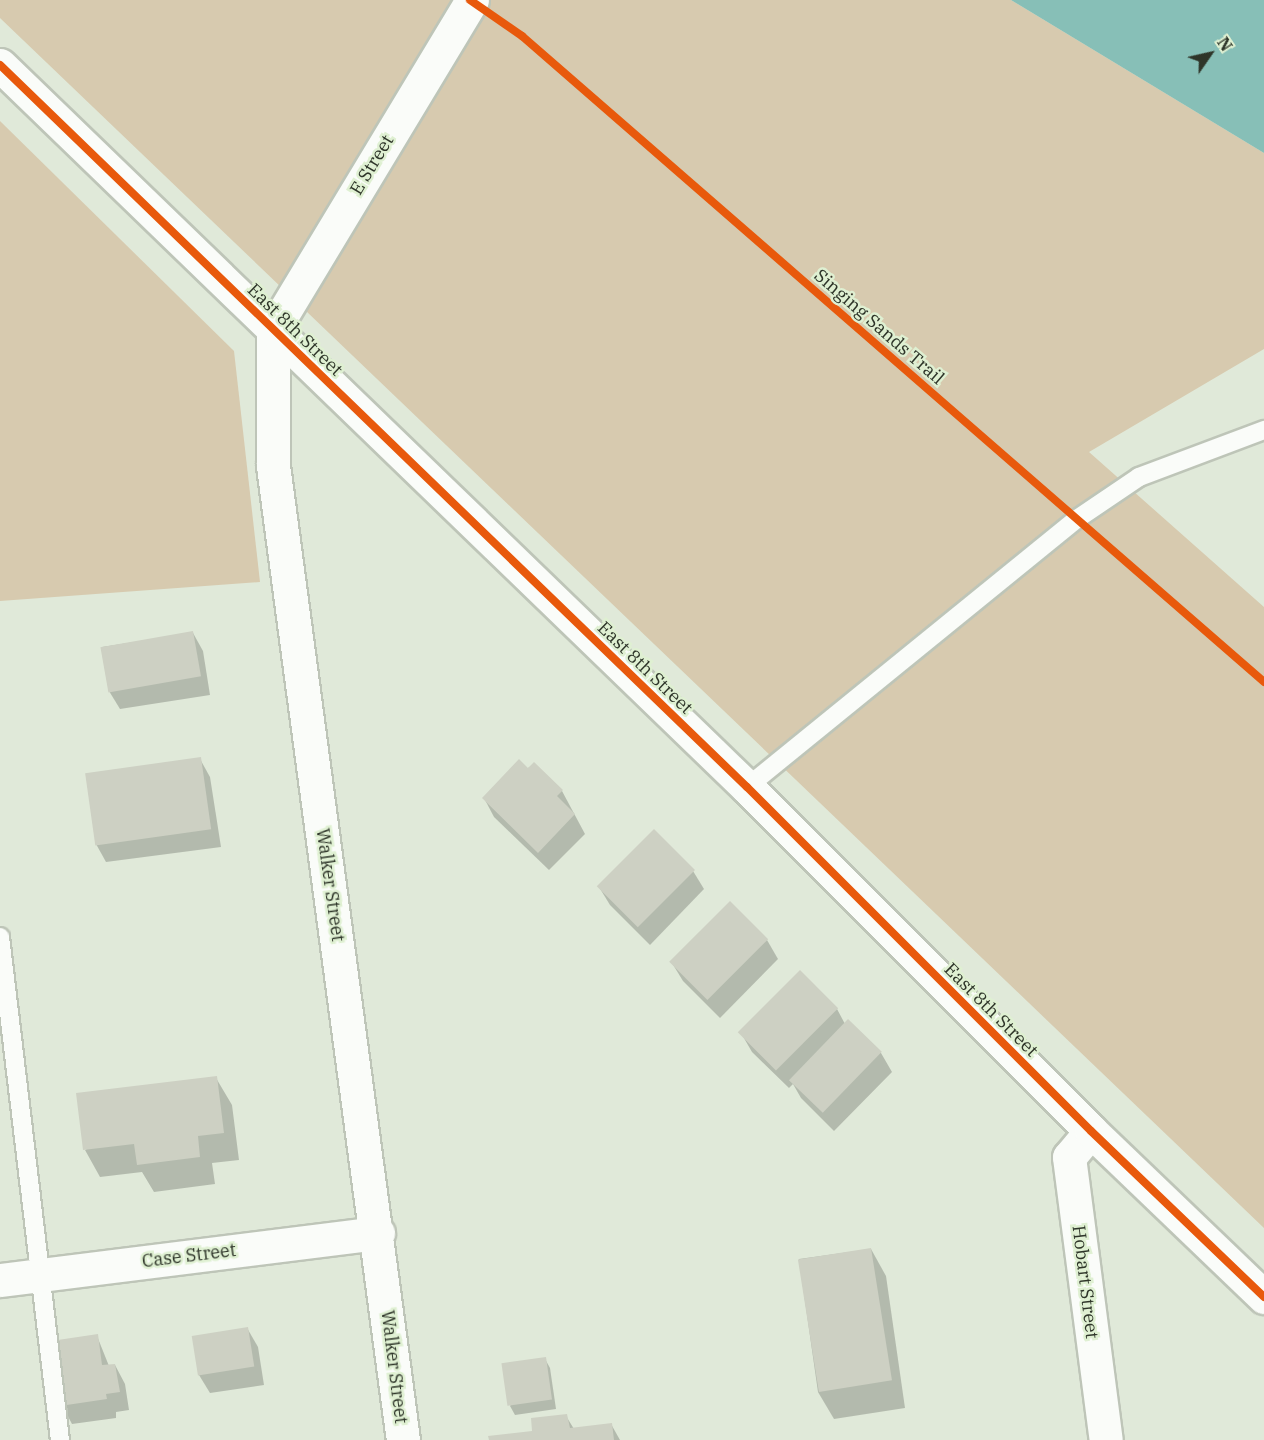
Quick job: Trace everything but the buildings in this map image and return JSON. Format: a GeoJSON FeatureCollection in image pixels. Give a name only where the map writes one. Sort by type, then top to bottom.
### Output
{"type":"FeatureCollection","features":[{"type":"Feature","properties":{"kind":"street","name":"E Street"},"geometry":{"type":"LineString","coordinates":[[273,330],[472,0]]}},
{"type":"Feature","properties":{"kind":"street","name":"East 8th Street"},"geometry":{"type":"LineString","coordinates":[[0,65],[747,787],[1090,1131],[1264,1297]]}},
{"type":"Feature","properties":{"kind":"street","name":"Walker Street"},"geometry":{"type":"LineString","coordinates":[[273,330],[273,466],[378,1233],[404,1440]]}},
{"type":"Feature","properties":{"kind":"street","name":"Hobart Street"},"geometry":{"type":"LineString","coordinates":[[1090,1131],[1069,1157],[1106,1440]]}},
{"type":"Feature","properties":{"kind":"street","name":"Case Street"},"geometry":{"type":"LineString","coordinates":[[0,1280],[378,1233]]}},
{"type":"Feature","properties":{"kind":"lane"},"geometry":{"type":"LineString","coordinates":[[747,787],[1077,519],[1139,477],[1264,430]]}},
{"type":"Feature","properties":{"kind":"lane"},"geometry":{"type":"LineString","coordinates":[[0,937],[60,1440]]}},
{"type":"Feature","properties":{"kind":"shaded area"},"geometry":{"type":"Polygon","coordinates":[[[0,0],[1011,0],[1264,153],[1264,349],[1089,452],[1264,607],[1264,1228],[0,18],[0,0]]]}},
{"type":"Feature","properties":{"kind":"shaded area"},"geometry":{"type":"Polygon","coordinates":[[[0,121],[234,351],[260,582],[0,601],[0,121]]]}},
{"type":"Feature","properties":{"kind":"water"},"geometry":{"type":"Polygon","coordinates":[[[1011,0],[1264,0],[1264,153],[1011,0]]]}},
{"type":"Feature","properties":{"kind":"cycle path","name":"Singing Sands Trail"},"geometry":{"type":"LineString","coordinates":[[470,0],[522,36],[1264,682]]}},
{"type":"Feature","properties":{"kind":"cycle path"},"geometry":{"type":"LineString","coordinates":[[0,65],[747,787],[1091,1131],[1264,1297]]}}]}
